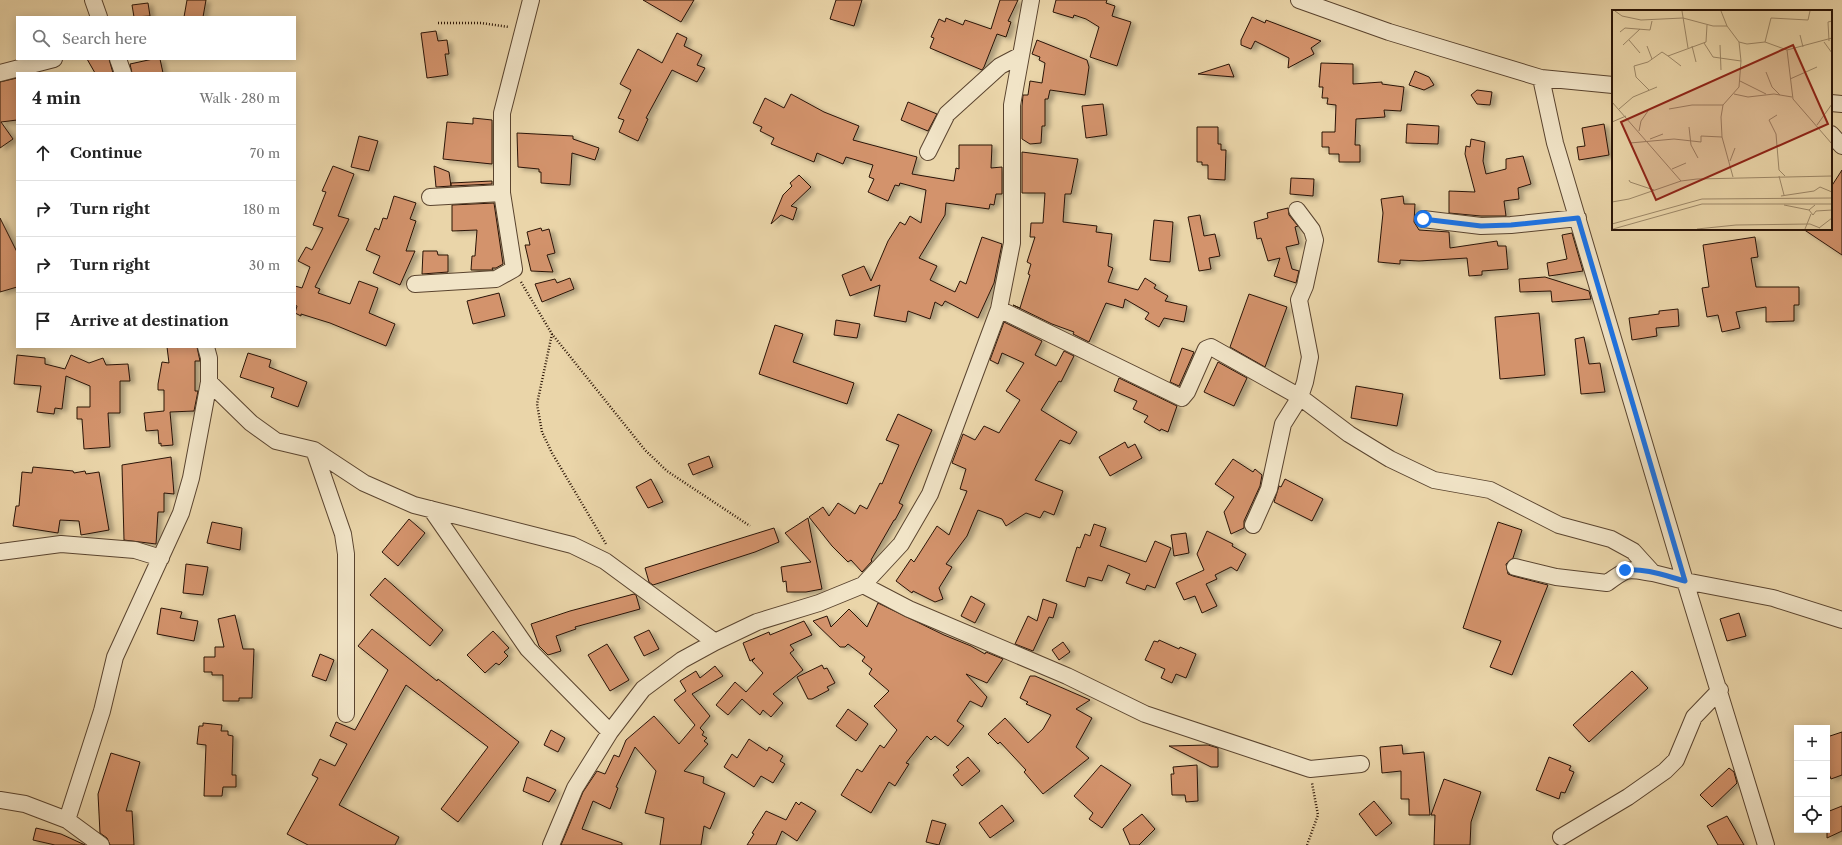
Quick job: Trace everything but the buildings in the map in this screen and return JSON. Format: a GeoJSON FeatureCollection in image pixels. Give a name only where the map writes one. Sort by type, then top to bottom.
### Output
{"type":"FeatureCollection","features":[{"type":"Feature","properties":{"kind":"street"},"geometry":{"type":"LineString","coordinates":[[93,0],[99,16]]}},
{"type":"Feature","properties":{"kind":"street"},"geometry":{"type":"LineString","coordinates":[[415,284],[496,279],[514,269],[502,193],[502,113],[531,0]]}},
{"type":"Feature","properties":{"kind":"street"},"geometry":{"type":"LineString","coordinates":[[551,845],[575,788],[610,732],[643,689],[682,660],[757,622],[819,603],[863,585],[901,544],[930,494],[999,309],[1012,243],[1012,105],[1031,0]]}},
{"type":"Feature","properties":{"kind":"street"},"geometry":{"type":"LineString","coordinates":[[1299,0],[1389,32],[1541,78],[1612,84]]}},
{"type":"Feature","properties":{"kind":"street"},"geometry":{"type":"LineString","coordinates":[[928,152],[947,114],[1000,66],[1020,56]]}},
{"type":"Feature","properties":{"kind":"street"},"geometry":{"type":"LineString","coordinates":[[0,73],[50,60]]}},
{"type":"Feature","properties":{"kind":"street"},"geometry":{"type":"LineString","coordinates":[[118,60],[123,72]]}},
{"type":"Feature","properties":{"kind":"street"},"geometry":{"type":"LineString","coordinates":[[1541,78],[1556,143],[1578,218],[1685,581],[1720,690],[1766,845]]}},
{"type":"Feature","properties":{"kind":"street"},"geometry":{"type":"LineString","coordinates":[[1832,103],[1842,104]]}},
{"type":"Feature","properties":{"kind":"street"},"geometry":{"type":"LineString","coordinates":[[1832,135],[1842,146]]}},
{"type":"Feature","properties":{"kind":"street"},"geometry":{"type":"LineString","coordinates":[[430,197],[502,193]]}},
{"type":"Feature","properties":{"kind":"street"},"geometry":{"type":"LineString","coordinates":[[1253,525],[1269,489],[1283,424],[1300,397],[1305,382],[1310,357],[1299,300],[1305,286],[1315,240],[1312,230],[1297,210]]}},
{"type":"Feature","properties":{"kind":"street"},"geometry":{"type":"LineString","coordinates":[[1423,219],[1481,226],[1511,225],[1578,218]]}},
{"type":"Feature","properties":{"kind":"street"},"geometry":{"type":"LineString","coordinates":[[999,309],[1182,398],[1187,392],[1206,350],[1211,347],[1300,397],[1349,434],[1390,459],[1434,480],[1490,490],[1559,525],[1611,539],[1633,551],[1653,572]]}},
{"type":"Feature","properties":{"kind":"street"},"geometry":{"type":"LineString","coordinates":[[67,820],[102,711],[115,657],[181,513],[191,478],[209,382],[209,358],[206,348]]}},
{"type":"Feature","properties":{"kind":"street"},"geometry":{"type":"LineString","coordinates":[[209,382],[251,423],[276,441],[314,450],[364,483],[414,505],[572,545],[605,561],[715,642]]}},
{"type":"Feature","properties":{"kind":"street"},"geometry":{"type":"LineString","coordinates":[[314,450],[344,534],[346,714]]}},
{"type":"Feature","properties":{"kind":"street"},"geometry":{"type":"LineString","coordinates":[[431,509],[528,648],[610,732]]}},
{"type":"Feature","properties":{"kind":"street"},"geometry":{"type":"LineString","coordinates":[[0,552],[61,544],[135,550],[160,558]]}},
{"type":"Feature","properties":{"kind":"street"},"geometry":{"type":"LineString","coordinates":[[1515,567],[1556,577],[1606,583],[1625,570],[1631,569],[1653,572],[1685,581],[1773,598],[1842,620]]}},
{"type":"Feature","properties":{"kind":"street"},"geometry":{"type":"LineString","coordinates":[[863,585],[909,609],[1068,676],[1145,714],[1310,769],[1361,764]]}},
{"type":"Feature","properties":{"kind":"street"},"geometry":{"type":"LineString","coordinates":[[1560,837],[1628,797],[1665,771],[1676,760],[1694,717],[1720,690]]}},
{"type":"Feature","properties":{"kind":"street"},"geometry":{"type":"LineString","coordinates":[[0,800],[24,804],[67,820],[101,845]]}},
{"type":"Feature","properties":{"kind":"path"},"geometry":{"type":"LineString","coordinates":[[438,23],[481,23],[524,30]]}},
{"type":"Feature","properties":{"kind":"path"},"geometry":{"type":"LineString","coordinates":[[514,269],[552,334],[645,450],[668,471],[750,526]]}},
{"type":"Feature","properties":{"kind":"path"},"geometry":{"type":"LineString","coordinates":[[552,334],[537,404],[542,432],[552,453],[609,548]]}},
{"type":"Feature","properties":{"kind":"path"},"geometry":{"type":"LineString","coordinates":[[1307,845],[1318,815],[1310,769]]}},
{"type":"Feature","properties":{"kind":"route"},"geometry":{"type":"LineString","coordinates":[[1423,219],[1481,226],[1511,225],[1578,218],[1685,581],[1653,572],[1631,569],[1625,570]]}}]}
